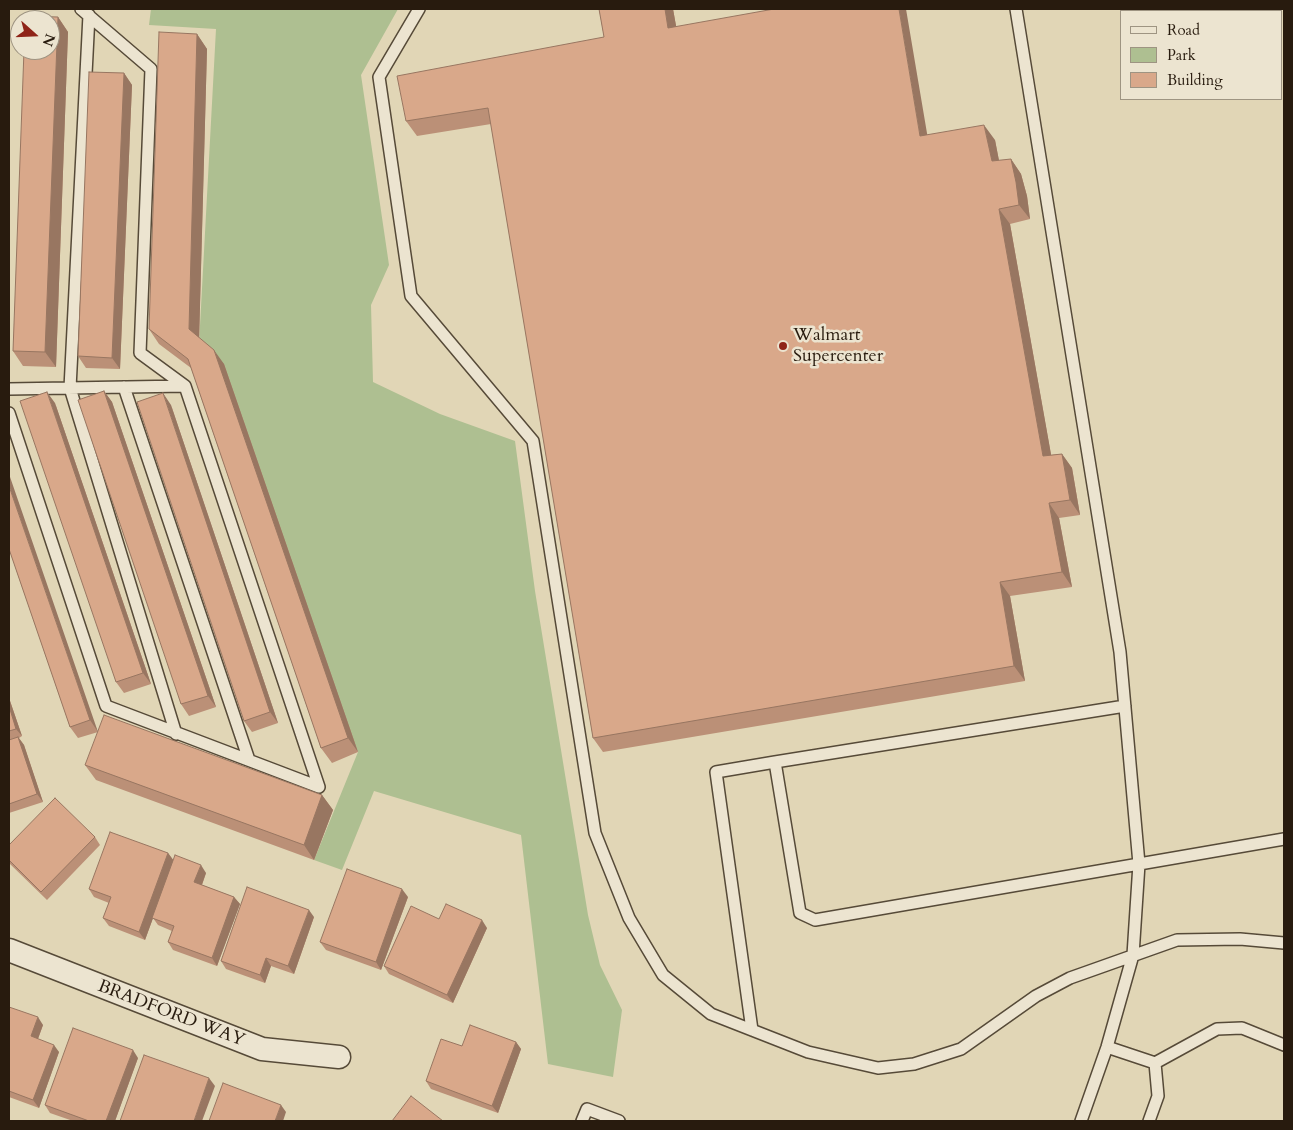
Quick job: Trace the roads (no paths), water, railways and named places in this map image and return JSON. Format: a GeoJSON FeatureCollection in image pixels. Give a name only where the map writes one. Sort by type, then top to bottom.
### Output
{"type":"FeatureCollection","features":[{"type":"Feature","properties":{"kind":"street","name":"BRADFORD WAY"},"geometry":{"type":"LineString","coordinates":[[9,950],[262,1049],[339,1057]]}},
{"type":"Feature","properties":{"kind":"lane"},"geometry":{"type":"LineString","coordinates":[[419,9],[379,77],[411,296],[533,441],[595,833],[629,918],[663,975],[711,1014],[808,1052],[878,1068],[914,1064],[961,1049],[1036,996],[1070,978],[1177,940],[1240,939],[1284,943]]}},
{"type":"Feature","properties":{"kind":"lane"},"geometry":{"type":"LineString","coordinates":[[1016,9],[1118,637],[1140,864],[1134,955],[1107,1047],[1081,1121]]}},
{"type":"Feature","properties":{"kind":"lane"},"geometry":{"type":"LineString","coordinates":[[9,413],[106,706],[319,787],[185,386],[140,353],[151,69],[85,12]]}},
{"type":"Feature","properties":{"kind":"lane"},"geometry":{"type":"LineString","coordinates":[[85,12],[70,388],[176,734]]}},
{"type":"Feature","properties":{"kind":"lane"},"geometry":{"type":"LineString","coordinates":[[9,389],[185,386]]}},
{"type":"Feature","properties":{"kind":"lane"},"geometry":{"type":"LineString","coordinates":[[124,387],[249,760]]}},
{"type":"Feature","properties":{"kind":"lane"},"geometry":{"type":"LineString","coordinates":[[752,1030],[716,772],[1125,706]]}},
{"type":"Feature","properties":{"kind":"lane"},"geometry":{"type":"LineString","coordinates":[[775,762],[800,913],[815,920],[1284,839]]}},
{"type":"Feature","properties":{"kind":"lane"},"geometry":{"type":"LineString","coordinates":[[1107,1047],[1155,1063],[1217,1029],[1242,1028],[1284,1045]]}},
{"type":"Feature","properties":{"kind":"lane"},"geometry":{"type":"LineString","coordinates":[[1149,1121],[1158,1096],[1155,1063]]}},
{"type":"Feature","properties":{"kind":"lane"},"geometry":{"type":"LineString","coordinates":[[582,1121],[587,1109],[619,1121]]}},
{"type":"Feature","properties":{"kind":"place","name":"Walmart Supercenter"},"geometry":{"type":"Point","coordinates":[783,346]}}]}
